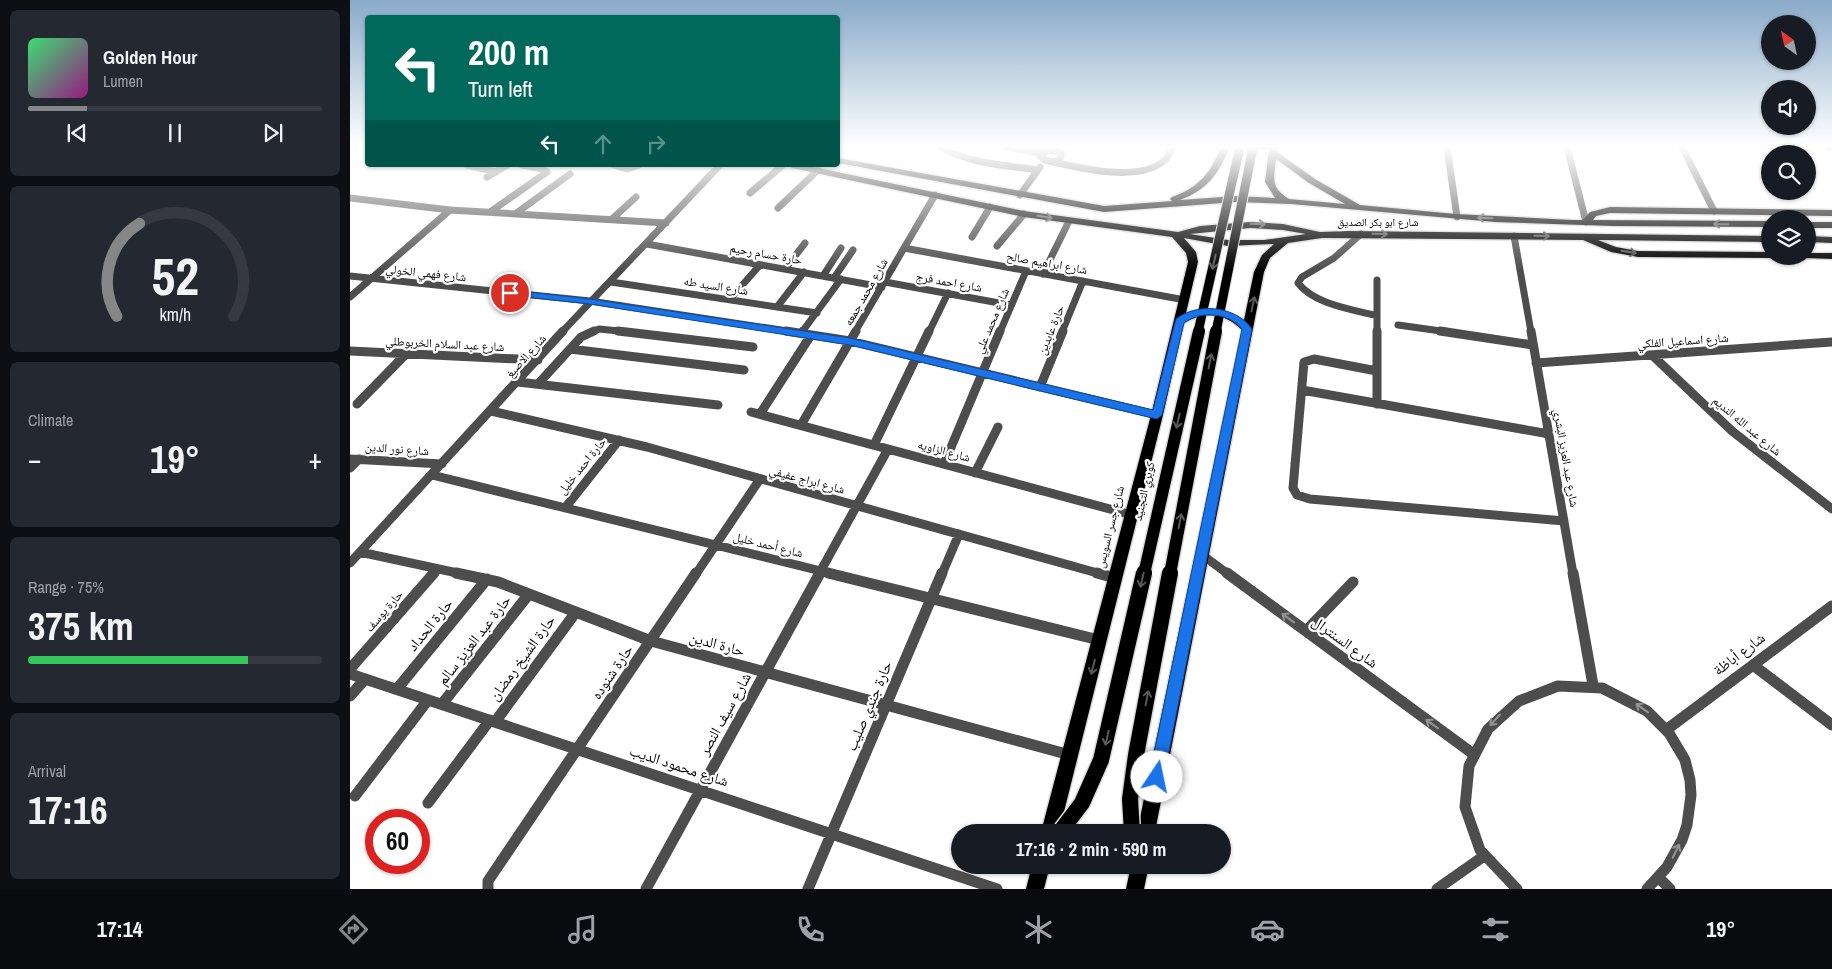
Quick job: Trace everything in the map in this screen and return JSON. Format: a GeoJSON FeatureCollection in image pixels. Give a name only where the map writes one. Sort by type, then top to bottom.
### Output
{"type":"FeatureCollection","features":[{"type":"Feature","properties":{"kind":"main road"},"geometry":{"type":"LineString","coordinates":[[905,188],[1024,214],[1175,234],[1220,226],[1258,224],[1284,226],[1322,235]]}},
{"type":"Feature","properties":{"kind":"main road"},"geometry":{"type":"LineString","coordinates":[[985,188],[1104,209],[1131,209],[1156,205],[1179,198],[1197,188]]}},
{"type":"Feature","properties":{"kind":"main road","name":"كوبري التجنيد"},"geometry":{"type":"LineString","coordinates":[[1067,824],[1090,790],[1105,748],[1231,188]]}},
{"type":"Feature","properties":{"kind":"main road"},"geometry":{"type":"LineString","coordinates":[[1132,824],[1130,799],[1136,755],[1245,188]]}},
{"type":"Feature","properties":{"kind":"main road"},"geometry":{"type":"LineString","coordinates":[[1271,188],[1288,202]]}},
{"type":"Feature","properties":{"kind":"main road"},"geometry":{"type":"LineString","coordinates":[[1325,188],[1360,208]]}},
{"type":"Feature","properties":{"kind":"main road","name":"شارع ابو بكر الصديق"},"geometry":{"type":"LineString","coordinates":[[1156,205],[1226,199],[1288,202],[1457,217],[1586,222],[1761,224]]}},
{"type":"Feature","properties":{"kind":"main road"},"geometry":{"type":"LineString","coordinates":[[1586,222],[1593,214],[1604,210],[1832,213]]}},
{"type":"Feature","properties":{"kind":"main road"},"geometry":{"type":"LineString","coordinates":[[1816,225],[1832,225]]}},
{"type":"Feature","properties":{"kind":"main road","name":"شارع ابو بكر الصديق"},"geometry":{"type":"LineString","coordinates":[[1175,234],[1234,244],[1264,243],[1322,235],[1361,234],[1761,239]]}},
{"type":"Feature","properties":{"kind":"main road","name":"شارع جسر السويس"},"geometry":{"type":"LineString","coordinates":[[1052,824],[1132,515],[1193,262],[1190,252],[1175,234]]}},
{"type":"Feature","properties":{"kind":"main road","name":"شارع ابو بكر الصديق"},"geometry":{"type":"LineString","coordinates":[[1583,237],[1614,250],[1638,254],[1761,256]]}},
{"type":"Feature","properties":{"kind":"main road"},"geometry":{"type":"LineString","coordinates":[[1816,239],[1832,240]]}},
{"type":"Feature","properties":{"kind":"main road"},"geometry":{"type":"LineString","coordinates":[[1148,824],[1201,554],[1262,264],[1272,251],[1287,240]]}},
{"type":"Feature","properties":{"kind":"main road"},"geometry":{"type":"LineString","coordinates":[[1816,256],[1832,256]]}},
{"type":"Feature","properties":{"kind":"main road"},"geometry":{"type":"LineString","coordinates":[[1180,322],[1187,316],[1198,312],[1215,312],[1232,316],[1242,322],[1248,329]]}},
{"type":"Feature","properties":{"kind":"main road"},"geometry":{"type":"LineString","coordinates":[[1035,889],[1039,874]]}},
{"type":"Feature","properties":{"kind":"street"},"geometry":{"type":"LineString","coordinates":[[490,212],[524,188]]}},
{"type":"Feature","properties":{"kind":"street"},"geometry":{"type":"LineString","coordinates":[[515,214],[550,188]]}},
{"type":"Feature","properties":{"kind":"street","name":"شارع الاصبغ"},"geometry":{"type":"LineString","coordinates":[[350,563],[491,412],[590,302],[698,188]]}},
{"type":"Feature","properties":{"kind":"street"},"geometry":{"type":"LineString","coordinates":[[750,193],[755,188]]}},
{"type":"Feature","properties":{"kind":"street"},"geometry":{"type":"LineString","coordinates":[[778,208],[799,188]]}},
{"type":"Feature","properties":{"kind":"street"},"geometry":{"type":"LineString","coordinates":[[1020,195],[1025,188]]}},
{"type":"Feature","properties":{"kind":"street"},"geometry":{"type":"LineString","coordinates":[[1453,188],[1457,217]]}},
{"type":"Feature","properties":{"kind":"street"},"geometry":{"type":"LineString","coordinates":[[1578,188],[1586,222]]}},
{"type":"Feature","properties":{"kind":"street"},"geometry":{"type":"LineString","coordinates":[[1703,188],[1714,211]]}},
{"type":"Feature","properties":{"kind":"street","name":"شارع محمد جمعه"},"geometry":{"type":"LineString","coordinates":[[801,425],[935,195]]}},
{"type":"Feature","properties":{"kind":"street"},"geometry":{"type":"LineString","coordinates":[[350,198],[450,210],[666,223]]}},
{"type":"Feature","properties":{"kind":"street"},"geometry":{"type":"LineString","coordinates":[[612,219],[636,198]]}},
{"type":"Feature","properties":{"kind":"street"},"geometry":{"type":"LineString","coordinates":[[972,237],[990,207]]}},
{"type":"Feature","properties":{"kind":"street"},"geometry":{"type":"LineString","coordinates":[[350,298],[450,210]]}},
{"type":"Feature","properties":{"kind":"street"},"geometry":{"type":"LineString","coordinates":[[996,246],[1024,214]]}},
{"type":"Feature","properties":{"kind":"street"},"geometry":{"type":"LineString","coordinates":[[1043,274],[1068,221]]}},
{"type":"Feature","properties":{"kind":"street"},"geometry":{"type":"LineString","coordinates":[[1361,234],[1334,258],[1302,277],[1298,282],[1302,289],[1323,299],[1377,316]]}},
{"type":"Feature","properties":{"kind":"street","name":"شارع عبد العزيز البشري"},"geometry":{"type":"LineString","coordinates":[[1514,236],[1593,685]]}},
{"type":"Feature","properties":{"kind":"street"},"geometry":{"type":"LineString","coordinates":[[785,269],[805,243]]}},
{"type":"Feature","properties":{"kind":"street","name":"حارة حسام رحيم"},"geometry":{"type":"LineString","coordinates":[[647,244],[823,276],[883,284]]}},
{"type":"Feature","properties":{"kind":"street"},"geometry":{"type":"LineString","coordinates":[[823,276],[841,248]]}},
{"type":"Feature","properties":{"kind":"street","name":"شارع ابراهيم صالح"},"geometry":{"type":"LineString","coordinates":[[904,248],[1185,300]]}},
{"type":"Feature","properties":{"kind":"street"},"geometry":{"type":"LineString","coordinates":[[807,334],[853,250]]}},
{"type":"Feature","properties":{"kind":"street"},"geometry":{"type":"LineString","coordinates":[[730,300],[760,265]]}},
{"type":"Feature","properties":{"kind":"street","name":"شارع محمد علي"},"geometry":{"type":"LineString","coordinates":[[944,464],[1026,271]]}},
{"type":"Feature","properties":{"kind":"street"},"geometry":{"type":"LineString","coordinates":[[777,307],[804,272]]}},
{"type":"Feature","properties":{"kind":"street","name":"شارع فهمي الخولي"},"geometry":{"type":"LineString","coordinates":[[350,276],[590,302]]}},
{"type":"Feature","properties":{"kind":"street"},"geometry":{"type":"LineString","coordinates":[[1377,280],[1377,404]]}},
{"type":"Feature","properties":{"kind":"street","name":"حارة عابدين"},"geometry":{"type":"LineString","coordinates":[[1040,387],[1083,281]]}},
{"type":"Feature","properties":{"kind":"street","name":"شارع السيد طه"},"geometry":{"type":"LineString","coordinates":[[611,282],[817,313]]}},
{"type":"Feature","properties":{"kind":"street","name":"شارع احمد فرج"},"geometry":{"type":"LineString","coordinates":[[883,284],[948,293],[1010,305]]}},
{"type":"Feature","properties":{"kind":"street"},"geometry":{"type":"LineString","coordinates":[[874,445],[948,293]]}},
{"type":"Feature","properties":{"kind":"street"},"geometry":{"type":"LineString","coordinates":[[590,302],[850,342],[1157,415]]}},
{"type":"Feature","properties":{"kind":"street"},"geometry":{"type":"LineString","coordinates":[[1398,325],[1533,345]]}},
{"type":"Feature","properties":{"kind":"street"},"geometry":{"type":"LineString","coordinates":[[538,384],[581,337],[600,329],[753,347]]}},
{"type":"Feature","properties":{"kind":"street","name":"شارع الزاويه"},"geometry":{"type":"LineString","coordinates":[[807,334],[756,413],[1132,515]]}},
{"type":"Feature","properties":{"kind":"street","name":"شارع اسماعيل الفلكي"},"geometry":{"type":"LineString","coordinates":[[1536,363],[1832,342]]}},
{"type":"Feature","properties":{"kind":"street"},"geometry":{"type":"LineString","coordinates":[[570,349],[744,370]]}},
{"type":"Feature","properties":{"kind":"street","name":"شارع عبد السلام الخربوطلي"},"geometry":{"type":"LineString","coordinates":[[350,351],[538,360]]}},
{"type":"Feature","properties":{"kind":"street"},"geometry":{"type":"LineString","coordinates":[[356,404],[406,354]]}},
{"type":"Feature","properties":{"kind":"street","name":"شارع عبد الله النديم"},"geometry":{"type":"LineString","coordinates":[[1652,355],[1732,431],[1832,509]]}},
{"type":"Feature","properties":{"kind":"street"},"geometry":{"type":"LineString","coordinates":[[1377,371],[1309,359],[1304,362],[1293,488],[1301,498],[1564,521]]}},
{"type":"Feature","properties":{"kind":"street"},"geometry":{"type":"LineString","coordinates":[[518,382],[718,405]]}},
{"type":"Feature","properties":{"kind":"street"},"geometry":{"type":"LineString","coordinates":[[1302,390],[1549,434]]}},
{"type":"Feature","properties":{"kind":"street","name":"شارع ابراج عفيفي"},"geometry":{"type":"LineString","coordinates":[[491,412],[619,440],[1115,578]]}},
{"type":"Feature","properties":{"kind":"street"},"geometry":{"type":"LineString","coordinates":[[975,472],[998,427]]}},
{"type":"Feature","properties":{"kind":"street","name":"حارة احمد خليل"},"geometry":{"type":"LineString","coordinates":[[565,508],[619,440]]}},
{"type":"Feature","properties":{"kind":"street","name":"شارع سيف النصر"},"geometry":{"type":"LineString","coordinates":[[646,889],[888,449]]}},
{"type":"Feature","properties":{"kind":"street"},"geometry":{"type":"LineString","coordinates":[[350,468],[355,459]]}},
{"type":"Feature","properties":{"kind":"street","name":"شارع نور الدين"},"geometry":{"type":"LineString","coordinates":[[355,459],[442,464]]}},
{"type":"Feature","properties":{"kind":"street","name":"شارع أحمد خليل"},"geometry":{"type":"LineString","coordinates":[[432,475],[1099,640]]}},
{"type":"Feature","properties":{"kind":"street","name":"حارة شنوده"},"geometry":{"type":"LineString","coordinates":[[488,885],[577,749],[760,479]]}},
{"type":"Feature","properties":{"kind":"street","name":"حارة جندي صليب"},"geometry":{"type":"LineString","coordinates":[[808,889],[959,534]]}},
{"type":"Feature","properties":{"kind":"street","name":"حارة الدين"},"geometry":{"type":"LineString","coordinates":[[360,552],[498,582],[651,641],[1070,756]]}},
{"type":"Feature","properties":{"kind":"street","name":"شارع السنترال"},"geometry":{"type":"LineString","coordinates":[[1201,554],[1472,753]]}},
{"type":"Feature","properties":{"kind":"street","name":"حارة يوسف"},"geometry":{"type":"LineString","coordinates":[[350,669],[437,569]]}},
{"type":"Feature","properties":{"kind":"street","name":"حارة الحداد"},"geometry":{"type":"LineString","coordinates":[[397,689],[487,579]]}},
{"type":"Feature","properties":{"kind":"street"},"geometry":{"type":"LineString","coordinates":[[1306,631],[1354,582]]}},
{"type":"Feature","properties":{"kind":"street","name":"حارة عبد العزيز سالم"},"geometry":{"type":"LineString","coordinates":[[442,704],[529,594]]}},
{"type":"Feature","properties":{"kind":"street","name":"شارع أباظة"},"geometry":{"type":"LineString","coordinates":[[1666,730],[1832,606]]}},
{"type":"Feature","properties":{"kind":"street","name":"حارة الشيخ رمضان"},"geometry":{"type":"LineString","coordinates":[[428,803],[576,612]]}},
{"type":"Feature","properties":{"kind":"street"},"geometry":{"type":"LineString","coordinates":[[1753,665],[1832,725]]}},
{"type":"Feature","properties":{"kind":"street","name":"شارع محمود الديب"},"geometry":{"type":"LineString","coordinates":[[350,674],[997,889]]}},
{"type":"Feature","properties":{"kind":"street"},"geometry":{"type":"LineString","coordinates":[[350,696],[365,679]]}},
{"type":"Feature","properties":{"kind":"street"},"geometry":{"type":"LineString","coordinates":[[1517,889],[1484,856],[1473,837],[1466,818],[1463,801],[1464,784],[1472,753],[1479,739],[1499,716],[1523,698],[1542,690],[1566,684],[1593,685],[1616,693],[1639,706],[1666,730],[1688,767],[1690,800],[1680,842],[1675,855],[1659,878],[1646,889]]}},
{"type":"Feature","properties":{"kind":"street"},"geometry":{"type":"LineString","coordinates":[[355,796],[428,700]]}},
{"type":"Feature","properties":{"kind":"street"},"geometry":{"type":"LineString","coordinates":[[1437,889],[1484,856]]}},
{"type":"Feature","properties":{"kind":"street"},"geometry":{"type":"LineString","coordinates":[[1659,878],[1670,889]]}},
{"type":"Feature","properties":{"kind":"route"},"geometry":{"type":"LineString","coordinates":[[510,293],[590,302],[802,333],[850,342],[1157,415],[1180,322],[1187,316],[1209,311],[1221,312],[1242,322],[1248,329],[1157,777]]}}]}
